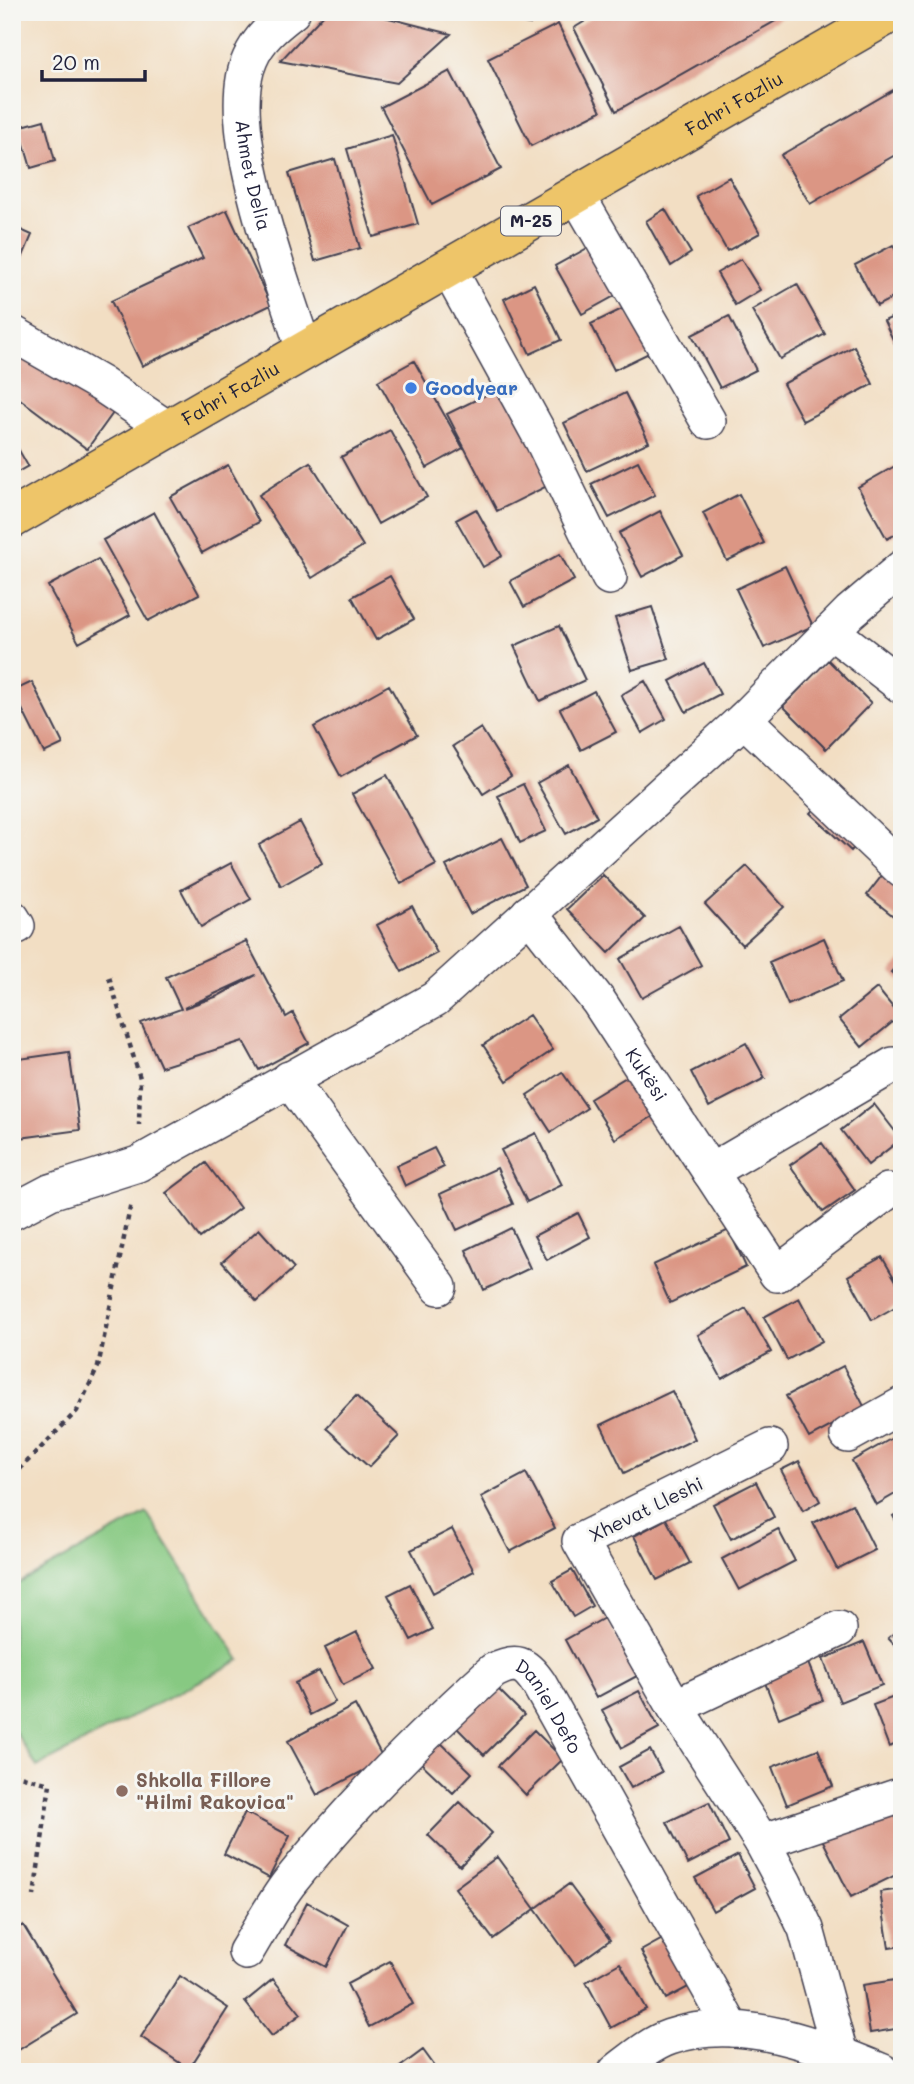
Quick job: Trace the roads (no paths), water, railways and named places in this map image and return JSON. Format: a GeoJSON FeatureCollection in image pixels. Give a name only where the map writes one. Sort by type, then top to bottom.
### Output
{"type":"FeatureCollection","features":[{"type":"Feature","properties":{"kind":"main road","name":"Fahri Fazliu"},"geometry":{"type":"LineString","coordinates":[[12,519],[892,12]]}},
{"type":"Feature","properties":{"kind":"street","name":"Ahmet Delia"},"geometry":{"type":"LineString","coordinates":[[292,12],[267,31],[249,61],[243,98],[244,141],[253,183],[304,350]]}},
{"type":"Feature","properties":{"kind":"street"},"geometry":{"type":"LineString","coordinates":[[577,195],[708,422]]}},
{"type":"Feature","properties":{"kind":"street"},"geometry":{"type":"LineString","coordinates":[[448,268],[543,441],[609,577]]}},
{"type":"Feature","properties":{"kind":"street"},"geometry":{"type":"LineString","coordinates":[[12,333],[101,384],[168,429]]}},
{"type":"Feature","properties":{"kind":"street"},"geometry":{"type":"LineString","coordinates":[[12,1212],[50,1192],[138,1164],[435,999],[744,719],[831,631],[902,568]]}},
{"type":"Feature","properties":{"kind":"street"},"geometry":{"type":"LineString","coordinates":[[831,631],[902,686]]}},
{"type":"Feature","properties":{"kind":"street"},"geometry":{"type":"LineString","coordinates":[[744,719],[902,870]]}},
{"type":"Feature","properties":{"kind":"street","name":"Kukësi"},"geometry":{"type":"LineString","coordinates":[[529,913],[599,1002],[758,1241],[777,1275],[888,1191]]}},
{"type":"Feature","properties":{"kind":"street"},"geometry":{"type":"LineString","coordinates":[[710,1172],[893,1065]]}},
{"type":"Feature","properties":{"kind":"street"},"geometry":{"type":"LineString","coordinates":[[289,1079],[439,1287]]}},
{"type":"Feature","properties":{"kind":"street"},"geometry":{"type":"LineString","coordinates":[[848,1435],[902,1405]]}},
{"type":"Feature","properties":{"kind":"street","name":"Xhevat Lleshi"},"geometry":{"type":"LineString","coordinates":[[770,1447],[580,1541],[675,1707],[762,1842],[806,1929],[840,2054]]}},
{"type":"Feature","properties":{"kind":"street"},"geometry":{"type":"LineString","coordinates":[[675,1707],[839,1629]]}},
{"type":"Feature","properties":{"kind":"street","name":"Daniel Defo"},"geometry":{"type":"LineString","coordinates":[[246,1952],[287,1886],[410,1748],[493,1671],[507,1663],[518,1662],[530,1670],[539,1684],[732,2029]]}},
{"type":"Feature","properties":{"kind":"street"},"geometry":{"type":"LineString","coordinates":[[762,1842],[902,1795]]}},
{"type":"Feature","properties":{"kind":"street"},"geometry":{"type":"LineString","coordinates":[[617,2072],[642,2052],[670,2037],[698,2031],[732,2029],[794,2039],[883,2072]]}},
{"type":"Feature","properties":{"kind":"place","name":"Goodyear"},"geometry":{"type":"Point","coordinates":[411,388]}},
{"type":"Feature","properties":{"kind":"place","name":"Shkolla Fillore \"Hilmi Rakovica\""},"geometry":{"type":"Point","coordinates":[122,1791]}}]}
